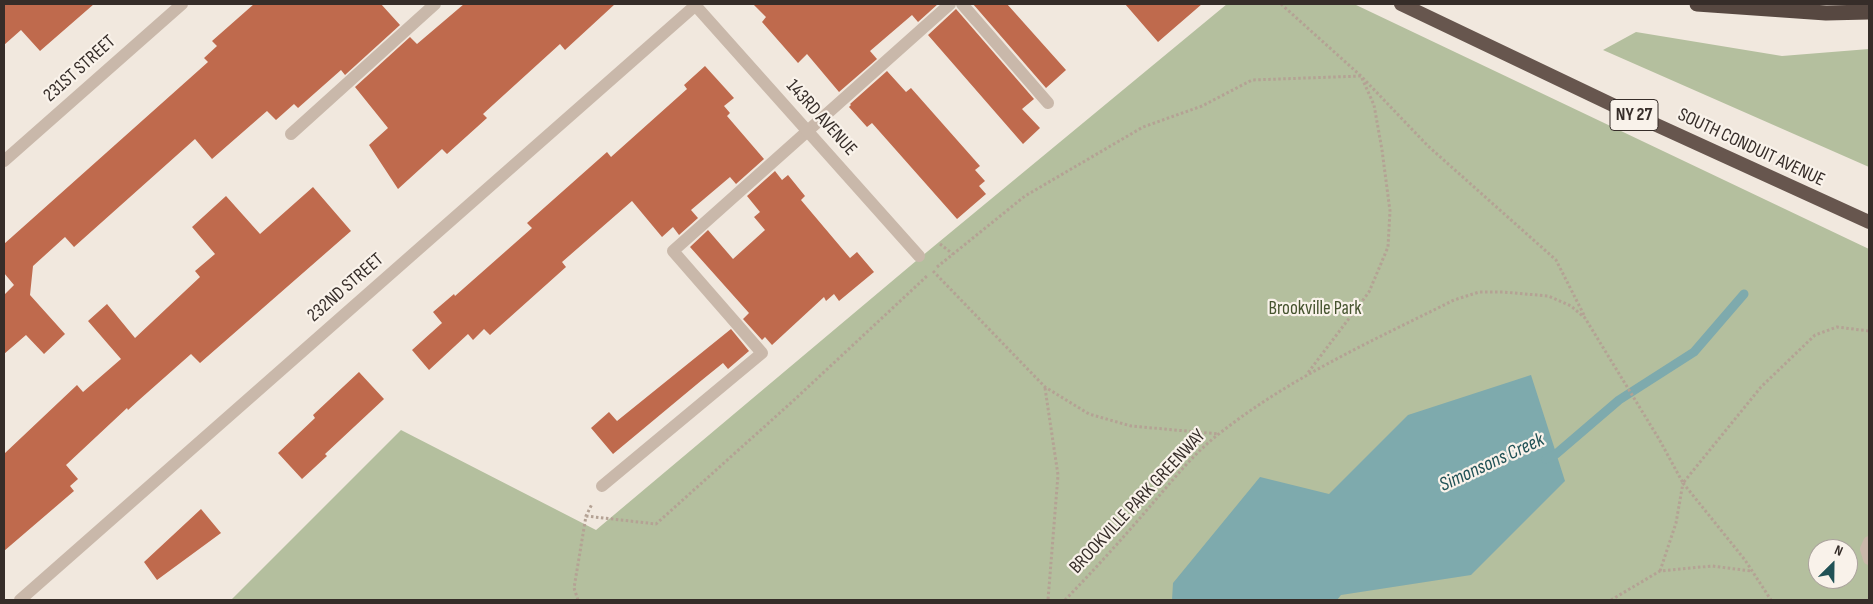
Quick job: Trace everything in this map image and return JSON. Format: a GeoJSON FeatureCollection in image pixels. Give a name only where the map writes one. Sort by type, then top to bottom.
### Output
{"type":"FeatureCollection","features":[{"type":"Feature","properties":{"kind":"highway","name":"SOUTH CONDUIT AVENUE"},"geometry":{"type":"LineString","coordinates":[[1401,4],[1634,115],[1869,222]]}},
{"type":"Feature","properties":{"kind":"highway"},"geometry":{"type":"LineString","coordinates":[[1698,4],[1826,13],[1869,12]]}},
{"type":"Feature","properties":{"kind":"street","name":"231ST STREET"},"geometry":{"type":"LineString","coordinates":[[4,161],[182,4]]}},
{"type":"Feature","properties":{"kind":"street"},"geometry":{"type":"LineString","coordinates":[[291,134],[435,4]]}},
{"type":"Feature","properties":{"kind":"street","name":"143RD AVENUE"},"geometry":{"type":"LineString","coordinates":[[696,4],[919,256]]}},
{"type":"Feature","properties":{"kind":"street","name":"232ND STREET"},"geometry":{"type":"LineString","coordinates":[[20,600],[696,4]]}},
{"type":"Feature","properties":{"kind":"street"},"geometry":{"type":"LineString","coordinates":[[602,486],[762,354],[673,251],[950,4]]}},
{"type":"Feature","properties":{"kind":"street"},"geometry":{"type":"LineString","coordinates":[[962,4],[1048,103]]}},
{"type":"Feature","properties":{"kind":"street"},"geometry":{"type":"LineString","coordinates":[[1869,542],[1866,549],[1869,559]]}},
{"type":"Feature","properties":{"kind":"path"},"geometry":{"type":"LineString","coordinates":[[1282,4],[1361,76],[1428,146],[1556,260],[1585,318]]}},
{"type":"Feature","properties":{"kind":"path"},"geometry":{"type":"LineString","coordinates":[[586,516],[656,524],[794,401],[932,271],[1024,196],[1143,127],[1202,106],[1252,80],[1361,76]]}},
{"type":"Feature","properties":{"kind":"path"},"geometry":{"type":"LineString","coordinates":[[1307,374],[1369,292],[1388,247],[1390,211],[1382,150],[1374,105],[1361,76]]}},
{"type":"Feature","properties":{"kind":"path"},"geometry":{"type":"LineString","coordinates":[[940,244],[953,254]]}},
{"type":"Feature","properties":{"kind":"path"},"geometry":{"type":"LineString","coordinates":[[919,256],[1045,387],[1089,414],[1131,426],[1219,434]]}},
{"type":"Feature","properties":{"kind":"path","name":"BROOKVILLE PARK GREENWAY"},"geometry":{"type":"LineString","coordinates":[[1065,600],[1106,558],[1189,462],[1219,434],[1257,406],[1307,374],[1454,300],[1480,292],[1548,296],[1571,306],[1585,318],[1683,483],[1752,571],[1771,600]]}},
{"type":"Feature","properties":{"kind":"path"},"geometry":{"type":"LineString","coordinates":[[1660,571],[1676,523],[1683,483],[1761,387],[1815,335],[1837,327],[1869,331]]}},
{"type":"Feature","properties":{"kind":"path"},"geometry":{"type":"LineString","coordinates":[[1045,387],[1058,475],[1048,600]]}},
{"type":"Feature","properties":{"kind":"path"},"geometry":{"type":"LineString","coordinates":[[578,600],[574,588],[586,516],[602,486]]}},
{"type":"Feature","properties":{"kind":"path"},"geometry":{"type":"LineString","coordinates":[[1610,600],[1660,571],[1712,566],[1752,571]]}},
{"type":"Feature","properties":{"kind":"green space","name":"Brookville Park"},"geometry":{"type":"Polygon","coordinates":[[[1227,4],[1354,4],[1869,249],[1869,600],[231,600],[401,430],[596,530],[916,261],[1227,4]]]}},
{"type":"Feature","properties":{"kind":"green space"},"geometry":{"type":"Polygon","coordinates":[[[1636,32],[1782,56],[1869,49],[1869,167],[1603,50],[1636,32]]]}},
{"type":"Feature","properties":{"kind":"water"},"geometry":{"type":"Polygon","coordinates":[[[1531,375],[1565,481],[1471,575],[1341,595],[1337,600],[1172,600],[1173,583],[1260,477],[1329,494],[1408,415],[1531,375]]]}},
{"type":"Feature","properties":{"kind":"building"},"geometry":{"type":"Polygon","coordinates":[[[4,4],[94,4],[40,51],[21,30],[4,45],[4,4]]]}},
{"type":"Feature","properties":{"kind":"building"},"geometry":{"type":"Polygon","coordinates":[[[254,4],[381,4],[400,25],[345,75],[341,70],[298,108],[294,104],[276,120],[267,111],[212,159],[195,139],[74,247],[65,237],[33,266],[30,295],[65,334],[44,354],[26,335],[4,354],[4,295],[14,285],[4,273],[4,244],[208,62],[204,58],[217,46],[212,41],[254,4]]]}},
{"type":"Feature","properties":{"kind":"building"},"geometry":{"type":"Polygon","coordinates":[[[464,4],[615,4],[565,50],[560,44],[483,114],[487,118],[447,154],[442,149],[398,189],[369,145],[388,128],[355,87],[410,37],[417,44],[464,4]]]}},
{"type":"Feature","properties":{"kind":"building"},"geometry":{"type":"Polygon","coordinates":[[[753,4],[938,4],[918,22],[912,15],[870,51],[877,59],[839,92],[807,54],[798,63],[762,22],[766,17],[753,4]]]}},
{"type":"Feature","properties":{"kind":"building"},"geometry":{"type":"Polygon","coordinates":[[[973,4],[1007,4],[1066,70],[1046,88],[973,4]]]}},
{"type":"Feature","properties":{"kind":"building"},"geometry":{"type":"Polygon","coordinates":[[[1125,4],[1202,4],[1158,42],[1125,4]]]}},
{"type":"Feature","properties":{"kind":"building"},"geometry":{"type":"Polygon","coordinates":[[[956,9],[1034,99],[1022,109],[1040,128],[1023,144],[928,35],[956,9]]]}},
{"type":"Feature","properties":{"kind":"building"},"geometry":{"type":"Polygon","coordinates":[[[705,66],[734,98],[724,106],[730,113],[727,116],[764,159],[736,184],[730,177],[691,210],[698,218],[679,235],[673,227],[662,237],[632,201],[562,262],[566,267],[490,335],[484,329],[473,340],[468,334],[429,370],[412,350],[442,323],[433,312],[454,294],[455,296],[532,228],[527,223],[607,152],[611,157],[687,89],[684,85],[705,66]]]}},
{"type":"Feature","properties":{"kind":"building"},"geometry":{"type":"Polygon","coordinates":[[[887,71],[906,92],[911,88],[980,166],[975,170],[985,181],[979,186],[986,194],[957,219],[872,123],[867,127],[849,107],[887,71]]]}},
{"type":"Feature","properties":{"kind":"building"},"geometry":{"type":"Polygon","coordinates":[[[775,171],[782,180],[788,175],[805,196],[801,200],[850,258],[857,252],[874,272],[839,301],[834,294],[826,301],[824,297],[772,345],[765,337],[762,340],[743,319],[749,313],[690,247],[708,230],[733,259],[765,230],[754,217],[760,212],[747,196],[775,171]]]}},
{"type":"Feature","properties":{"kind":"building"},"geometry":{"type":"Polygon","coordinates":[[[313,187],[351,231],[200,363],[191,354],[128,410],[127,408],[66,465],[78,479],[70,486],[74,491],[4,551],[4,454],[77,385],[83,392],[121,359],[88,321],[107,304],[135,338],[200,277],[195,271],[215,254],[192,227],[226,196],[260,234],[313,187]]]}},
{"type":"Feature","properties":{"kind":"building"},"geometry":{"type":"Polygon","coordinates":[[[731,329],[749,351],[728,369],[723,363],[613,454],[591,428],[609,412],[617,421],[731,329]]]}},
{"type":"Feature","properties":{"kind":"building"},"geometry":{"type":"Polygon","coordinates":[[[359,372],[384,399],[325,454],[327,456],[302,479],[278,453],[315,418],[313,415],[359,372]]]}},
{"type":"Feature","properties":{"kind":"building"},"geometry":{"type":"Polygon","coordinates":[[[201,509],[221,533],[157,580],[144,562],[201,509]]]}},
{"type":"Feature","properties":{"kind":"waterway","name":"Simonsons Creek"},"geometry":{"type":"LineString","coordinates":[[1546,459],[1556,454],[1619,400],[1694,352],[1744,294]]}}]}
